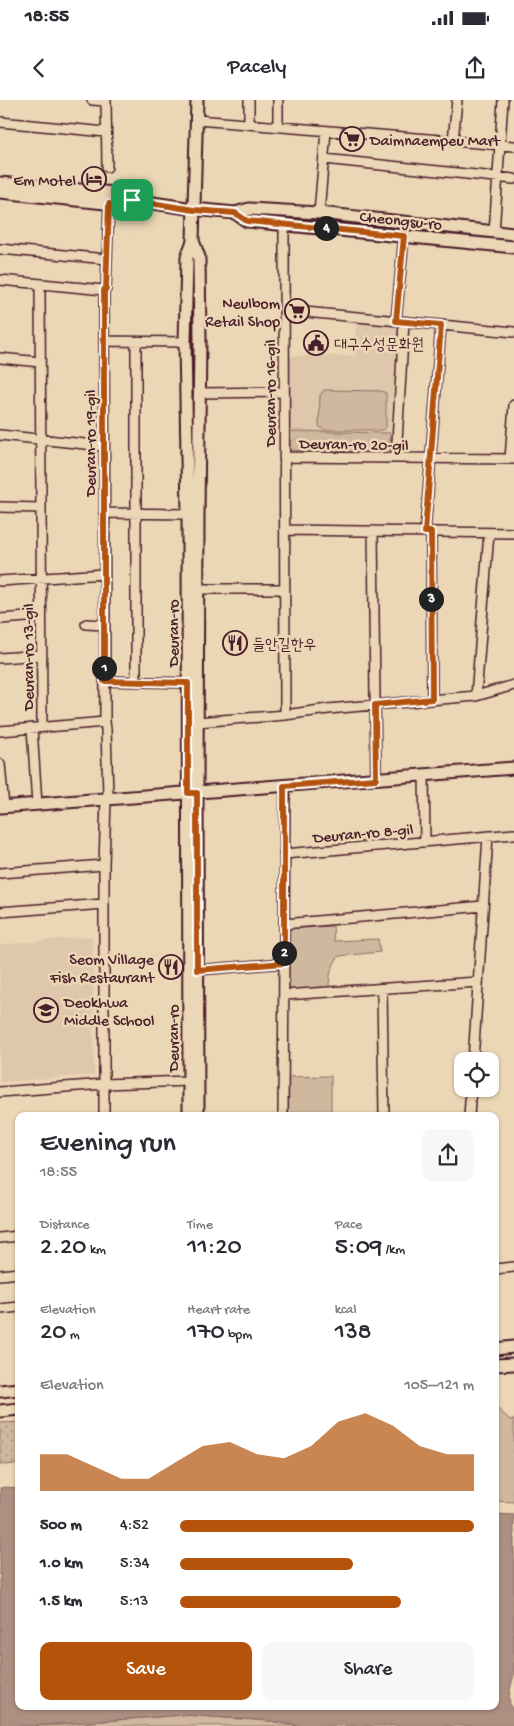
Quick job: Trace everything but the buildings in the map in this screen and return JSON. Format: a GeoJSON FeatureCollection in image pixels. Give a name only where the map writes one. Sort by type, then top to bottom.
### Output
{"type":"FeatureCollection","features":[{"type":"Feature","properties":{"kind":"main road","name":"Deuran-ro"},"geometry":{"type":"LineString","coordinates":[[197,100],[193,241],[187,258],[185,342],[188,683],[197,970],[198,1112]]}},
{"type":"Feature","properties":{"kind":"main road","name":"Cheongsu-ro"},"geometry":{"type":"LineString","coordinates":[[0,183],[126,194],[132,200],[194,210],[235,213],[249,208],[319,213],[514,234]]}},
{"type":"Feature","properties":{"kind":"main road","name":"Cheongsu-ro"},"geometry":{"type":"LineString","coordinates":[[0,192],[124,206],[132,200]]}},
{"type":"Feature","properties":{"kind":"main road","name":"Cheongsu-ro"},"geometry":{"type":"LineString","coordinates":[[235,213],[247,221],[514,247]]}},
{"type":"Feature","properties":{"kind":"main road","name":"Deuran-ro"},"geometry":{"type":"LineString","coordinates":[[189,1112],[192,793],[197,722],[200,393],[199,257],[193,241]]}},
{"type":"Feature","properties":{"kind":"main road"},"geometry":{"type":"LineString","coordinates":[[2,807],[514,768]]}},
{"type":"Feature","properties":{"kind":"main road"},"geometry":{"type":"LineString","coordinates":[[499,1348],[514,1347]]}},
{"type":"Feature","properties":{"kind":"main road"},"geometry":{"type":"LineString","coordinates":[[499,1365],[514,1364]]}},
{"type":"Feature","properties":{"kind":"main road"},"geometry":{"type":"LineString","coordinates":[[0,1391],[15,1389]]}},
{"type":"Feature","properties":{"kind":"main road"},"geometry":{"type":"LineString","coordinates":[[0,1411],[15,1409]]}},
{"type":"Feature","properties":{"kind":"street"},"geometry":{"type":"LineString","coordinates":[[92,100],[106,101],[106,168]]}},
{"type":"Feature","properties":{"kind":"street"},"geometry":{"type":"LineString","coordinates":[[249,100],[249,124]]}},
{"type":"Feature","properties":{"kind":"street"},"geometry":{"type":"LineString","coordinates":[[278,100],[278,127]]}},
{"type":"Feature","properties":{"kind":"street"},"geometry":{"type":"LineString","coordinates":[[454,141],[457,100]]}},
{"type":"Feature","properties":{"kind":"street"},"geometry":{"type":"LineString","coordinates":[[494,232],[503,100]]}},
{"type":"Feature","properties":{"kind":"street"},"geometry":{"type":"LineString","coordinates":[[197,120],[514,146]]}},
{"type":"Feature","properties":{"kind":"street"},"geometry":{"type":"LineString","coordinates":[[0,122],[106,132]]}},
{"type":"Feature","properties":{"kind":"street"},"geometry":{"type":"LineString","coordinates":[[319,213],[326,131]]}},
{"type":"Feature","properties":{"kind":"street"},"geometry":{"type":"LineString","coordinates":[[324,159],[514,178]]}},
{"type":"Feature","properties":{"kind":"street"},"geometry":{"type":"LineString","coordinates":[[0,280],[106,289],[109,204]]}},
{"type":"Feature","properties":{"kind":"street"},"geometry":{"type":"LineString","coordinates":[[284,224],[284,310],[514,332]]}},
{"type":"Feature","properties":{"kind":"street"},"geometry":{"type":"LineString","coordinates":[[396,458],[404,236]]}},
{"type":"Feature","properties":{"kind":"street"},"geometry":{"type":"LineString","coordinates":[[0,249],[107,259]]}},
{"type":"Feature","properties":{"kind":"street","name":"Deuran-ro 13-gil"},"geometry":{"type":"LineString","coordinates":[[40,284],[42,727],[105,722]]}},
{"type":"Feature","properties":{"kind":"street","name":"Deuran-ro 19-gil"},"geometry":{"type":"LineString","coordinates":[[104,290],[104,681]]}},
{"type":"Feature","properties":{"kind":"street","name":"Deuran-ro 16-gil"},"geometry":{"type":"LineString","coordinates":[[284,310],[285,715]]}},
{"type":"Feature","properties":{"kind":"street"},"geometry":{"type":"LineString","coordinates":[[432,699],[428,532],[430,459],[441,325]]}},
{"type":"Feature","properties":{"kind":"street"},"geometry":{"type":"LineString","coordinates":[[104,342],[185,342]]}},
{"type":"Feature","properties":{"kind":"street"},"geometry":{"type":"LineString","coordinates":[[136,342],[136,682]]}},
{"type":"Feature","properties":{"kind":"street"},"geometry":{"type":"LineString","coordinates":[[0,358],[40,362]]}},
{"type":"Feature","properties":{"kind":"street"},"geometry":{"type":"LineString","coordinates":[[200,393],[284,392]]}},
{"type":"Feature","properties":{"kind":"street"},"geometry":{"type":"LineString","coordinates":[[512,459],[514,405]]}},
{"type":"Feature","properties":{"kind":"street"},"geometry":{"type":"LineString","coordinates":[[0,436],[104,446]]}},
{"type":"Feature","properties":{"kind":"street","name":"Deuran-ro 20-gil"},"geometry":{"type":"LineString","coordinates":[[284,457],[512,459]]}},
{"type":"Feature","properties":{"kind":"street"},"geometry":{"type":"LineString","coordinates":[[0,508],[41,508]]}},
{"type":"Feature","properties":{"kind":"street"},"geometry":{"type":"LineString","coordinates":[[104,513],[188,514]]}},
{"type":"Feature","properties":{"kind":"street"},"geometry":{"type":"LineString","coordinates":[[285,530],[514,533]]}},
{"type":"Feature","properties":{"kind":"street"},"geometry":{"type":"LineString","coordinates":[[373,531],[376,779]]}},
{"type":"Feature","properties":{"kind":"street"},"geometry":{"type":"LineString","coordinates":[[476,696],[489,533]]}},
{"type":"Feature","properties":{"kind":"street"},"geometry":{"type":"LineString","coordinates":[[0,581],[104,574]]}},
{"type":"Feature","properties":{"kind":"street"},"geometry":{"type":"LineString","coordinates":[[198,589],[285,589]]}},
{"type":"Feature","properties":{"kind":"street"},"geometry":{"type":"LineString","coordinates":[[0,619],[42,616]]}},
{"type":"Feature","properties":{"kind":"street"},"geometry":{"type":"LineString","coordinates":[[86,624],[104,625]]}},
{"type":"Feature","properties":{"kind":"street"},"geometry":{"type":"LineString","coordinates":[[0,658],[42,655]]}},
{"type":"Feature","properties":{"kind":"street"},"geometry":{"type":"LineString","coordinates":[[104,1112],[104,865],[106,799],[108,796],[104,681],[188,683]]}},
{"type":"Feature","properties":{"kind":"street"},"geometry":{"type":"LineString","coordinates":[[197,722],[476,696],[514,685]]}},
{"type":"Feature","properties":{"kind":"street"},"geometry":{"type":"LineString","coordinates":[[0,731],[42,727]]}},
{"type":"Feature","properties":{"kind":"street"},"geometry":{"type":"LineString","coordinates":[[32,728],[37,804]]}},
{"type":"Feature","properties":{"kind":"street"},"geometry":{"type":"LineString","coordinates":[[0,764],[2,807]]}},
{"type":"Feature","properties":{"kind":"street"},"geometry":{"type":"LineString","coordinates":[[424,775],[425,842]]}},
{"type":"Feature","properties":{"kind":"street"},"geometry":{"type":"LineString","coordinates":[[284,786],[284,1112]]}},
{"type":"Feature","properties":{"kind":"street","name":"Deuran-ro 8-gil"},"geometry":{"type":"LineString","coordinates":[[284,854],[514,834]]}},
{"type":"Feature","properties":{"kind":"street"},"geometry":{"type":"LineString","coordinates":[[474,1052],[488,836]]}},
{"type":"Feature","properties":{"kind":"street"},"geometry":{"type":"LineString","coordinates":[[0,873],[104,865]]}},
{"type":"Feature","properties":{"kind":"street"},"geometry":{"type":"LineString","coordinates":[[0,912],[104,904]]}},
{"type":"Feature","properties":{"kind":"street"},"geometry":{"type":"LineString","coordinates":[[284,924],[483,906]]}},
{"type":"Feature","properties":{"kind":"street"},"geometry":{"type":"LineString","coordinates":[[197,970],[284,963]]}},
{"type":"Feature","properties":{"kind":"street"},"geometry":{"type":"LineString","coordinates":[[284,995],[478,982]]}},
{"type":"Feature","properties":{"kind":"street"},"geometry":{"type":"LineString","coordinates":[[382,989],[384,1112]]}},
{"type":"Feature","properties":{"kind":"street"},"geometry":{"type":"LineString","coordinates":[[0,1092],[104,1084],[189,1081]]}},
{"type":"Feature","properties":{"kind":"street"},"geometry":{"type":"LineString","coordinates":[[469,1112],[470,1097]]}},
{"type":"Feature","properties":{"kind":"street"},"geometry":{"type":"LineString","coordinates":[[0,1238],[15,1236]]}},
{"type":"Feature","properties":{"kind":"street"},"geometry":{"type":"LineString","coordinates":[[499,1268],[514,1267]]}},
{"type":"Feature","properties":{"kind":"street"},"geometry":{"type":"LineString","coordinates":[[0,1275],[15,1273]]}},
{"type":"Feature","properties":{"kind":"street"},"geometry":{"type":"LineString","coordinates":[[0,1309],[15,1307]]}},
{"type":"Feature","properties":{"kind":"shaded area"},"geometry":{"type":"Polygon","coordinates":[[[356,321],[395,324],[398,329],[390,433],[287,431],[287,356],[355,356],[356,321]]]}},
{"type":"Feature","properties":{"kind":"shaded area"},"geometry":{"type":"Polygon","coordinates":[[[324,390],[381,391],[386,393],[386,427],[383,430],[324,430],[319,426],[320,395],[324,390]]]}},
{"type":"Feature","properties":{"kind":"shaded area"},"geometry":{"type":"Polygon","coordinates":[[[287,431],[390,433],[390,453],[287,450],[287,431]]]}},
{"type":"Feature","properties":{"kind":"shaded area"},"geometry":{"type":"Polygon","coordinates":[[[333,926],[334,941],[378,939],[380,952],[339,956],[331,971],[329,989],[286,993],[287,929],[333,926]]]}},
{"type":"Feature","properties":{"kind":"shaded area","name":"Deokhwa Middle School"},"geometry":{"type":"Polygon","coordinates":[[[92,936],[94,1075],[0,1082],[0,945],[92,936]]]}},
{"type":"Feature","properties":{"kind":"shaded area"},"geometry":{"type":"Polygon","coordinates":[[[331,1076],[331,1112],[287,1112],[288,1077],[331,1076]]]}},
{"type":"Feature","properties":{"kind":"shaded area"},"geometry":{"type":"Polygon","coordinates":[[[499,1410],[510,1420],[514,1420],[514,1502],[499,1501],[499,1410]]]}},
{"type":"Feature","properties":{"kind":"shaded area"},"geometry":{"type":"Polygon","coordinates":[[[15,1422],[15,1464],[0,1465],[0,1423],[15,1422]]]}},
{"type":"Feature","properties":{"kind":"shaded area"},"geometry":{"type":"Polygon","coordinates":[[[0,1488],[15,1488],[15,1710],[499,1710],[499,1514],[514,1515],[514,1675],[509,1699],[514,1712],[514,1726],[300,1726],[270,1721],[184,1715],[33,1726],[0,1726],[0,1488]]]}},
{"type":"Feature","properties":{"kind":"shaded area"},"geometry":{"type":"Polygon","coordinates":[[[184,1715],[270,1721],[300,1726],[33,1726],[184,1715]]]}},
{"type":"Feature","properties":{"kind":"place","name":"Daimnaempeu Mart"},"geometry":{"type":"Point","coordinates":[352,139]}},
{"type":"Feature","properties":{"kind":"place","name":"Em Motel"},"geometry":{"type":"Point","coordinates":[94,179]}},
{"type":"Feature","properties":{"kind":"place","name":"Neulbom Retail Shop"},"geometry":{"type":"Point","coordinates":[297,311]}},
{"type":"Feature","properties":{"kind":"place","name":"대구수성문화원"},"geometry":{"type":"Point","coordinates":[316,343]}},
{"type":"Feature","properties":{"kind":"place","name":"들안길한우"},"geometry":{"type":"Point","coordinates":[235,643]}},
{"type":"Feature","properties":{"kind":"place","name":"Seom Village Fish Restaurant"},"geometry":{"type":"Point","coordinates":[171,967]}},
{"type":"Feature","properties":{"kind":"place","name":"Deokhwa Middle School"},"geometry":{"type":"Point","coordinates":[46,1010]}},
{"type":"Feature","properties":{"kind":"route"},"geometry":{"type":"LineString","coordinates":[[132,200],[194,210],[235,213],[247,221],[404,236],[396,321],[441,325],[425,532],[431,532],[432,699],[375,705],[376,779],[284,786],[284,963],[197,970],[197,793],[188,793],[188,683],[104,681],[104,290],[106,289],[109,204],[124,206],[132,200]]}}]}
